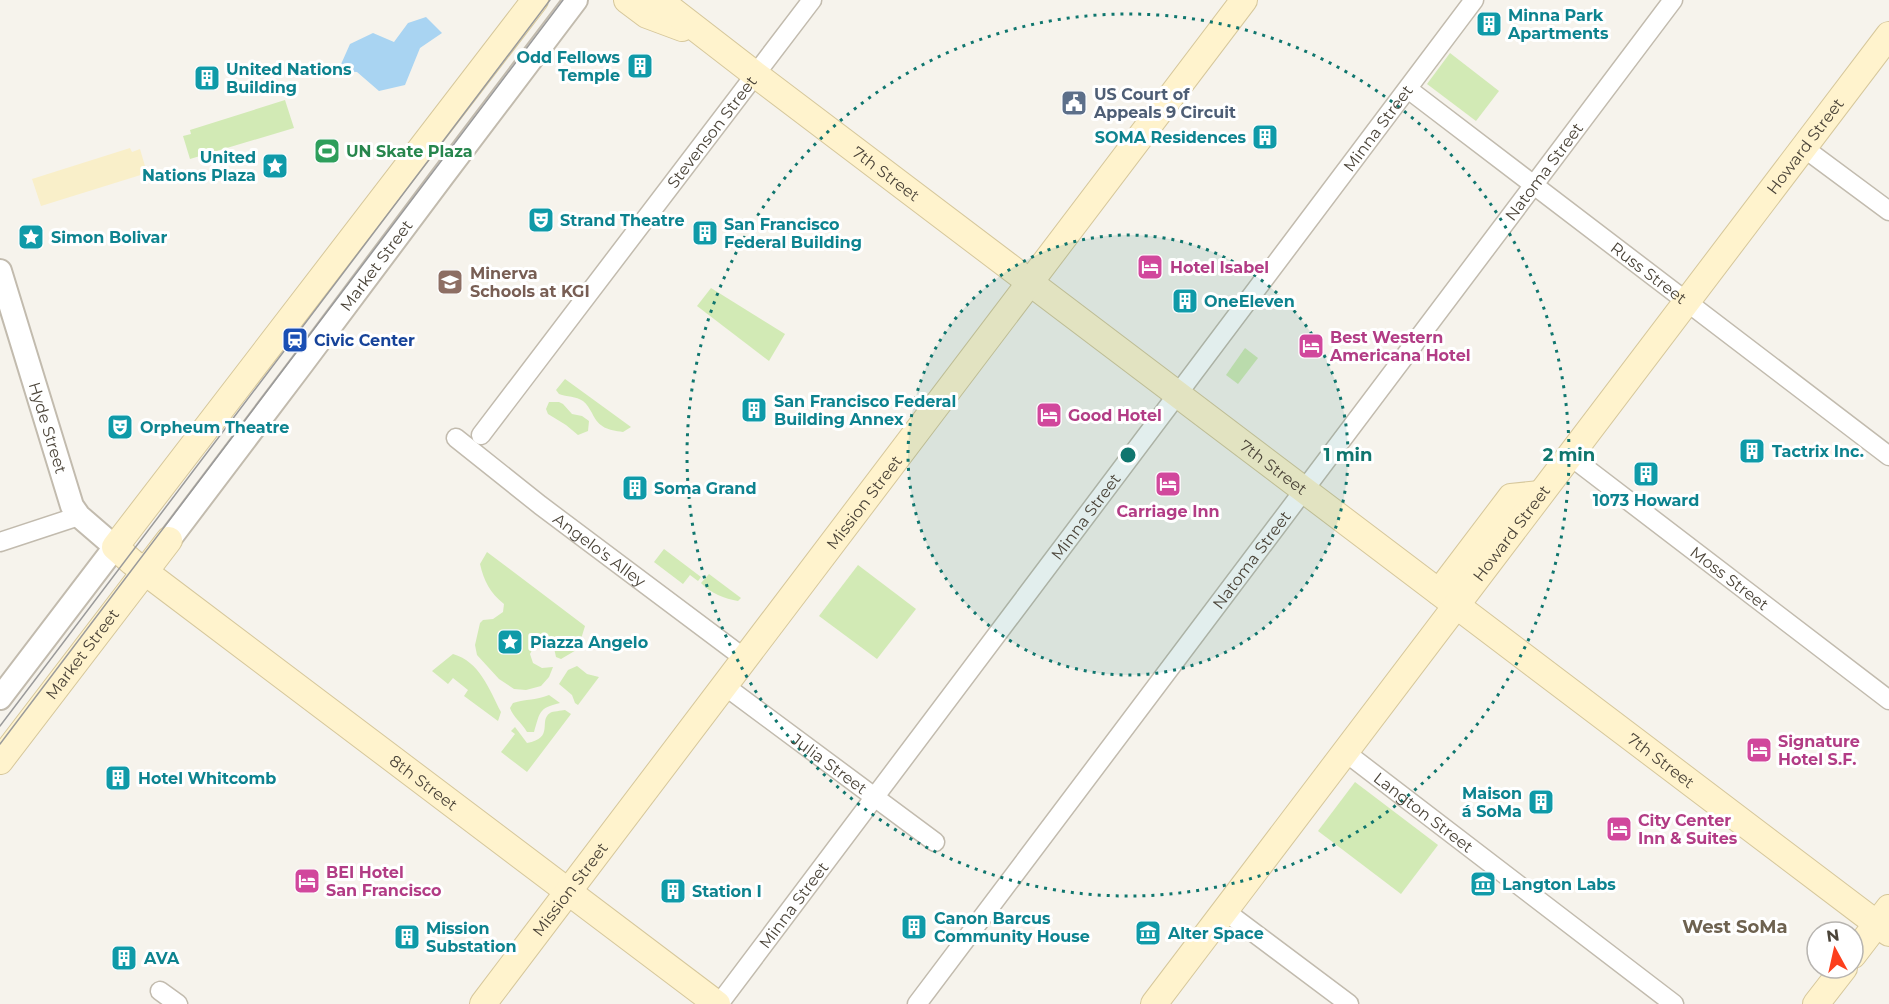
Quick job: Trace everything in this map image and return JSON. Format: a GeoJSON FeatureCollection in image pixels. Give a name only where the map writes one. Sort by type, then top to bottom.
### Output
{"type":"FeatureCollection","features":[{"type":"Feature","properties":{"kind":"main road","name":"Market Street"},"geometry":{"type":"LineString","coordinates":[[0,761],[131,560],[535,0]]}},
{"type":"Feature","properties":{"kind":"main road"},"geometry":{"type":"LineString","coordinates":[[627,0],[647,15],[705,36]]}},
{"type":"Feature","properties":{"kind":"main road","name":"7th Street"},"geometry":{"type":"LineString","coordinates":[[659,0],[1448,599],[1887,917]]}},
{"type":"Feature","properties":{"kind":"main road","name":"Mission Street"},"geometry":{"type":"LineString","coordinates":[[483,1004],[744,658],[1031,284],[1244,0]]}},
{"type":"Feature","properties":{"kind":"main road","name":"Howard Street"},"geometry":{"type":"LineString","coordinates":[[1155,1004],[1345,752],[1448,599],[1540,494],[1570,456],[1889,34]]}},
{"type":"Feature","properties":{"kind":"main road","name":"Market Street"},"geometry":{"type":"LineString","coordinates":[[131,560],[169,540]]}},
{"type":"Feature","properties":{"kind":"main road","name":"8th Street"},"geometry":{"type":"LineString","coordinates":[[131,560],[718,1004]]}},
{"type":"Feature","properties":{"kind":"main road"},"geometry":{"type":"LineString","coordinates":[[1865,942],[1887,917]]}},
{"type":"Feature","properties":{"kind":"main road"},"geometry":{"type":"LineString","coordinates":[[1816,1004],[1835,980]]}},
{"type":"Feature","properties":{"kind":"street","name":"Market Street"},"geometry":{"type":"LineString","coordinates":[[169,540],[576,0]]}},
{"type":"Feature","properties":{"kind":"street","name":"Stevenson Street"},"geometry":{"type":"LineString","coordinates":[[481,435],[812,0]]}},
{"type":"Feature","properties":{"kind":"street","name":"Minna Street"},"geometry":{"type":"LineString","coordinates":[[718,1004],[1474,0]]}},
{"type":"Feature","properties":{"kind":"street","name":"Natoma Street"},"geometry":{"type":"LineString","coordinates":[[917,1004],[1673,0]]}},
{"type":"Feature","properties":{"kind":"street","name":"Russ Street"},"geometry":{"type":"LineString","coordinates":[[1408,89],[1889,456]]}},
{"type":"Feature","properties":{"kind":"street"},"geometry":{"type":"LineString","coordinates":[[1804,148],[1889,211]]}},
{"type":"Feature","properties":{"kind":"street","name":"Hyde Street"},"geometry":{"type":"LineString","coordinates":[[0,271],[66,491],[79,516],[131,560]]}},
{"type":"Feature","properties":{"kind":"street","name":"Angelo's Alley"},"geometry":{"type":"LineString","coordinates":[[456,438],[540,505],[744,658]]}},
{"type":"Feature","properties":{"kind":"street","name":"Moss Street"},"geometry":{"type":"LineString","coordinates":[[1570,456],[1889,700]]}},
{"type":"Feature","properties":{"kind":"street"},"geometry":{"type":"LineString","coordinates":[[0,542],[79,516]]}},
{"type":"Feature","properties":{"kind":"street","name":"Market Street"},"geometry":{"type":"LineString","coordinates":[[0,698],[131,560]]}},
{"type":"Feature","properties":{"kind":"street","name":"Julia Street"},"geometry":{"type":"LineString","coordinates":[[724,686],[934,842]]}},
{"type":"Feature","properties":{"kind":"street","name":"Langton Street"},"geometry":{"type":"LineString","coordinates":[[1345,752],[1674,1004]]}},
{"type":"Feature","properties":{"kind":"street"},"geometry":{"type":"LineString","coordinates":[[1225,911],[1349,1004]]}},
{"type":"Feature","properties":{"kind":"street"},"geometry":{"type":"LineString","coordinates":[[160,991],[178,1004]]}},
{"type":"Feature","properties":{"kind":"green space"},"geometry":{"type":"Polygon","coordinates":[[[1450,53],[1499,91],[1476,121],[1427,84],[1450,53]]]}},
{"type":"Feature","properties":{"kind":"green space"},"geometry":{"type":"Polygon","coordinates":[[[285,100],[294,128],[190,159],[183,136],[191,134],[190,130],[285,100]]]}},
{"type":"Feature","properties":{"kind":"green space"},"geometry":{"type":"Polygon","coordinates":[[[711,288],[785,334],[769,361],[697,306],[711,288]]]}},
{"type":"Feature","properties":{"kind":"green space"},"geometry":{"type":"Polygon","coordinates":[[[1245,348],[1258,358],[1238,384],[1226,375],[1245,348]]]}},
{"type":"Feature","properties":{"kind":"green space"},"geometry":{"type":"Polygon","coordinates":[[[565,379],[631,427],[623,432],[601,425],[583,401],[559,394],[556,390],[565,379]]]}},
{"type":"Feature","properties":{"kind":"green space"},"geometry":{"type":"Polygon","coordinates":[[[549,402],[559,402],[572,414],[582,416],[589,421],[588,431],[578,435],[548,414],[546,409],[549,402]]]}},
{"type":"Feature","properties":{"kind":"green space"},"geometry":{"type":"Polygon","coordinates":[[[664,549],[701,577],[698,581],[690,575],[683,584],[654,562],[664,549]]]}},
{"type":"Feature","properties":{"kind":"green space"},"geometry":{"type":"Polygon","coordinates":[[[487,552],[585,626],[578,649],[561,659],[556,657],[554,648],[546,643],[535,644],[530,654],[533,663],[542,668],[553,667],[549,677],[541,686],[526,690],[514,689],[499,679],[477,655],[475,645],[480,623],[483,620],[493,619],[503,612],[504,604],[491,591],[483,576],[480,564],[487,552]]]}},
{"type":"Feature","properties":{"kind":"green space"},"geometry":{"type":"Polygon","coordinates":[[[858,565],[916,609],[877,659],[819,616],[858,565]]]}},
{"type":"Feature","properties":{"kind":"green space"},"geometry":{"type":"Polygon","coordinates":[[[709,574],[741,598],[738,601],[733,600],[709,590],[701,583],[709,574]]]}},
{"type":"Feature","properties":{"kind":"green space"},"geometry":{"type":"Polygon","coordinates":[[[453,654],[470,663],[483,677],[501,712],[498,721],[464,696],[468,690],[453,678],[448,684],[432,671],[453,654]]]}},
{"type":"Feature","properties":{"kind":"green space"},"geometry":{"type":"Polygon","coordinates":[[[577,666],[587,674],[599,677],[578,705],[572,695],[559,684],[568,670],[577,666]]]}},
{"type":"Feature","properties":{"kind":"green space"},"geometry":{"type":"Polygon","coordinates":[[[549,695],[560,703],[544,709],[534,732],[527,732],[510,708],[513,703],[549,695]]]}},
{"type":"Feature","properties":{"kind":"green space"},"geometry":{"type":"Polygon","coordinates":[[[565,710],[571,714],[527,772],[501,752],[515,734],[511,731],[515,727],[527,743],[536,741],[543,733],[547,716],[551,712],[565,710]]]}},
{"type":"Feature","properties":{"kind":"green space"},"geometry":{"type":"Polygon","coordinates":[[[1355,782],[1438,845],[1401,894],[1318,831],[1355,782]]]}},
{"type":"Feature","properties":{"kind":"sand"},"geometry":{"type":"Polygon","coordinates":[[[130,148],[132,152],[140,149],[147,173],[41,206],[32,179],[130,148]]]}},
{"type":"Feature","properties":{"kind":"water"},"geometry":{"type":"Polygon","coordinates":[[[426,17],[442,33],[420,48],[405,85],[379,91],[357,72],[338,71],[350,44],[373,33],[394,42],[408,23],[426,17]]]}},
{"type":"Feature","properties":{"kind":"tram line"},"geometry":{"type":"LineString","coordinates":[[0,726],[550,0]]}},
{"type":"Feature","properties":{"kind":"tram line"},"geometry":{"type":"LineString","coordinates":[[0,744],[563,0]]}},
{"type":"Feature","properties":{"kind":"place","name":"Minna Park Apartments"},"geometry":{"type":"Point","coordinates":[1489,24]}},
{"type":"Feature","properties":{"kind":"place","name":"Odd Fellows Temple"},"geometry":{"type":"Point","coordinates":[640,66]}},
{"type":"Feature","properties":{"kind":"place","name":"United Nations Building"},"geometry":{"type":"Point","coordinates":[207,78]}},
{"type":"Feature","properties":{"kind":"place","name":"US Court of Appeals 9 Circuit"},"geometry":{"type":"Point","coordinates":[1074,103]}},
{"type":"Feature","properties":{"kind":"place","name":"SOMA Residences"},"geometry":{"type":"Point","coordinates":[1265,137]}},
{"type":"Feature","properties":{"kind":"place","name":"UN Skate Plaza"},"geometry":{"type":"Point","coordinates":[327,151]}},
{"type":"Feature","properties":{"kind":"place","name":"United Nations Plaza"},"geometry":{"type":"Point","coordinates":[275,166]}},
{"type":"Feature","properties":{"kind":"place","name":"Strand Theatre"},"geometry":{"type":"Point","coordinates":[541,220]}},
{"type":"Feature","properties":{"kind":"place","name":"San Francisco Federal Building"},"geometry":{"type":"Point","coordinates":[705,233]}},
{"type":"Feature","properties":{"kind":"place","name":"Simon Bolivar"},"geometry":{"type":"Point","coordinates":[31,237]}},
{"type":"Feature","properties":{"kind":"place","name":"Hotel Isabel"},"geometry":{"type":"Point","coordinates":[1150,267]}},
{"type":"Feature","properties":{"kind":"place","name":"Minerva Schools at KGI"},"geometry":{"type":"Point","coordinates":[450,282]}},
{"type":"Feature","properties":{"kind":"place","name":"OneEleven"},"geometry":{"type":"Point","coordinates":[1185,301]}},
{"type":"Feature","properties":{"kind":"place","name":"Civic Center"},"geometry":{"type":"Point","coordinates":[295,340]}},
{"type":"Feature","properties":{"kind":"place","name":"Best Western Americana Hotel"},"geometry":{"type":"Point","coordinates":[1311,346]}},
{"type":"Feature","properties":{"kind":"place","name":"San Francisco Federal Building Annex"},"geometry":{"type":"Point","coordinates":[754,410]}},
{"type":"Feature","properties":{"kind":"place","name":"Good Hotel"},"geometry":{"type":"Point","coordinates":[1049,415]}},
{"type":"Feature","properties":{"kind":"place","name":"Orpheum Theatre"},"geometry":{"type":"Point","coordinates":[120,427]}},
{"type":"Feature","properties":{"kind":"place","name":"Tactrix Inc."},"geometry":{"type":"Point","coordinates":[1752,451]}},
{"type":"Feature","properties":{"kind":"place","name":"1073 Howard"},"geometry":{"type":"Point","coordinates":[1646,474]}},
{"type":"Feature","properties":{"kind":"place","name":"Carriage Inn"},"geometry":{"type":"Point","coordinates":[1168,484]}},
{"type":"Feature","properties":{"kind":"place","name":"Soma Grand"},"geometry":{"type":"Point","coordinates":[635,488]}},
{"type":"Feature","properties":{"kind":"place","name":"Piazza Angelo"},"geometry":{"type":"Point","coordinates":[510,642]}},
{"type":"Feature","properties":{"kind":"place","name":"Signature Hotel S.F."},"geometry":{"type":"Point","coordinates":[1759,750]}},
{"type":"Feature","properties":{"kind":"place","name":"Hotel Whitcomb"},"geometry":{"type":"Point","coordinates":[118,778]}},
{"type":"Feature","properties":{"kind":"place","name":"Maison á SoMa"},"geometry":{"type":"Point","coordinates":[1541,802]}},
{"type":"Feature","properties":{"kind":"place","name":"City Center Inn & Suites"},"geometry":{"type":"Point","coordinates":[1619,829]}},
{"type":"Feature","properties":{"kind":"place","name":"BEI Hotel San Francisco"},"geometry":{"type":"Point","coordinates":[307,881]}},
{"type":"Feature","properties":{"kind":"place","name":"Langton Labs"},"geometry":{"type":"Point","coordinates":[1483,884]}},
{"type":"Feature","properties":{"kind":"place","name":"Station I"},"geometry":{"type":"Point","coordinates":[673,891]}},
{"type":"Feature","properties":{"kind":"place","name":"Canon Barcus Community House"},"geometry":{"type":"Point","coordinates":[914,927]}},
{"type":"Feature","properties":{"kind":"place","name":"Alter Space"},"geometry":{"type":"Point","coordinates":[1148,933]}},
{"type":"Feature","properties":{"kind":"place","name":"Mission Substation"},"geometry":{"type":"Point","coordinates":[407,937]}},
{"type":"Feature","properties":{"kind":"place","name":"AVA"},"geometry":{"type":"Point","coordinates":[124,958]}},
{"type":"Feature","properties":{"kind":"district","name":"West SoMa"},"geometry":{"type":"Point","coordinates":[1735,927]}}]}
